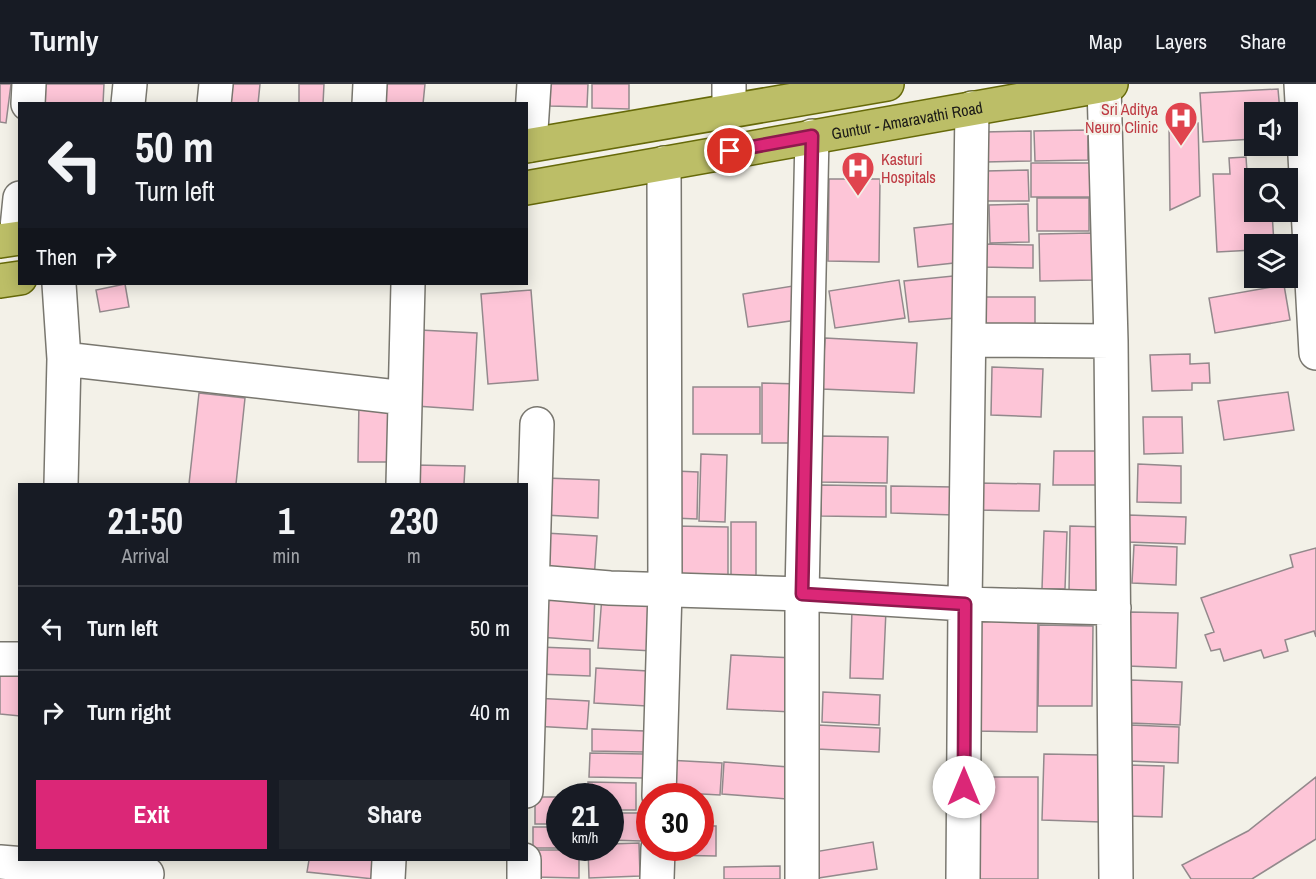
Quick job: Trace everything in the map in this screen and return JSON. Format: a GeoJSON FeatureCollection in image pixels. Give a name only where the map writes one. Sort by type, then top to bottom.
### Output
{"type":"FeatureCollection","features":[{"type":"Feature","properties":{"kind":"main road"},"geometry":{"type":"LineString","coordinates":[[528,146],[729,98],[887,84]]}},
{"type":"Feature","properties":{"kind":"main road","name":"Guntur - Amaravathi Road"},"geometry":{"type":"LineString","coordinates":[[528,188],[1108,85]]}},
{"type":"Feature","properties":{"kind":"main road"},"geometry":{"type":"LineString","coordinates":[[0,281],[18,278]]}},
{"type":"Feature","properties":{"kind":"street"},"geometry":{"type":"LineString","coordinates":[[28,102],[29,84]]}},
{"type":"Feature","properties":{"kind":"street"},"geometry":{"type":"LineString","coordinates":[[128,102],[130,84]]}},
{"type":"Feature","properties":{"kind":"street"},"geometry":{"type":"LineString","coordinates":[[214,102],[216,84]]}},
{"type":"Feature","properties":{"kind":"street"},"geometry":{"type":"LineString","coordinates":[[369,102],[370,84]]}},
{"type":"Feature","properties":{"kind":"street"},"geometry":{"type":"LineString","coordinates":[[528,146],[534,84]]}},
{"type":"Feature","properties":{"kind":"street"},"geometry":{"type":"LineString","coordinates":[[1301,84],[1316,353]]}},
{"type":"Feature","properties":{"kind":"street"},"geometry":{"type":"LineString","coordinates":[[1108,85],[1116,879]]}},
{"type":"Feature","properties":{"kind":"street"},"geometry":{"type":"LineString","coordinates":[[963,879],[972,108]]}},
{"type":"Feature","properties":{"kind":"street"},"geometry":{"type":"LineString","coordinates":[[802,879],[802,594],[812,136]]}},
{"type":"Feature","properties":{"kind":"street"},"geometry":{"type":"LineString","coordinates":[[659,783],[665,590],[664,163]]}},
{"type":"Feature","properties":{"kind":"street"},"geometry":{"type":"LineString","coordinates":[[12,239],[18,208]]}},
{"type":"Feature","properties":{"kind":"street"},"geometry":{"type":"LineString","coordinates":[[59,285],[64,358],[61,483]]}},
{"type":"Feature","properties":{"kind":"street"},"geometry":{"type":"LineString","coordinates":[[403,483],[408,285]]}},
{"type":"Feature","properties":{"kind":"street"},"geometry":{"type":"LineString","coordinates":[[970,340],[1111,341]]}},
{"type":"Feature","properties":{"kind":"street"},"geometry":{"type":"LineString","coordinates":[[64,358],[405,398]]}},
{"type":"Feature","properties":{"kind":"street"},"geometry":{"type":"LineString","coordinates":[[528,686],[537,424]]}},
{"type":"Feature","properties":{"kind":"street"},"geometry":{"type":"LineString","coordinates":[[530,581],[665,590],[802,594],[965,604],[1114,608]]}},
{"type":"Feature","properties":{"kind":"street"},"geometry":{"type":"LineString","coordinates":[[0,659],[18,659]]}},
{"type":"Feature","properties":{"kind":"street"},"geometry":{"type":"LineString","coordinates":[[388,879],[389,861]]}},
{"type":"Feature","properties":{"kind":"street"},"geometry":{"type":"LineString","coordinates":[[524,861],[524,879]]}},
{"type":"Feature","properties":{"kind":"street"},"geometry":{"type":"LineString","coordinates":[[657,879],[658,861]]}},
{"type":"Feature","properties":{"kind":"street"},"geometry":{"type":"LineString","coordinates":[[0,862],[147,871]]}},
{"type":"Feature","properties":{"kind":"building"},"geometry":{"type":"Polygon","coordinates":[[[0,84],[11,84],[6,123],[0,122],[0,84]]]}},
{"type":"Feature","properties":{"kind":"building"},"geometry":{"type":"Polygon","coordinates":[[[38,84],[104,84],[103,102],[37,102],[38,84]]]}},
{"type":"Feature","properties":{"kind":"building"},"geometry":{"type":"Polygon","coordinates":[[[233,84],[260,84],[258,102],[230,102],[233,84]]]}},
{"type":"Feature","properties":{"kind":"building"},"geometry":{"type":"Polygon","coordinates":[[[299,84],[324,84],[323,102],[299,102],[299,84]]]}},
{"type":"Feature","properties":{"kind":"building"},"geometry":{"type":"Polygon","coordinates":[[[387,84],[425,84],[423,102],[385,102],[387,84]]]}},
{"type":"Feature","properties":{"kind":"building"},"geometry":{"type":"Polygon","coordinates":[[[550,84],[588,84],[587,107],[550,106],[550,84]]]}},
{"type":"Feature","properties":{"kind":"building"},"geometry":{"type":"Polygon","coordinates":[[[592,84],[629,84],[629,109],[592,108],[592,84]]]}},
{"type":"Feature","properties":{"kind":"building"},"geometry":{"type":"Polygon","coordinates":[[[1278,89],[1279,102],[1244,102],[1244,140],[1203,142],[1200,93],[1278,89]]]}},
{"type":"Feature","properties":{"kind":"building"},"geometry":{"type":"Polygon","coordinates":[[[1169,123],[1198,123],[1200,196],[1170,210],[1169,123]]]}},
{"type":"Feature","properties":{"kind":"building"},"geometry":{"type":"Polygon","coordinates":[[[1088,130],[1088,160],[1035,161],[1034,131],[1088,130]]]}},
{"type":"Feature","properties":{"kind":"building"},"geometry":{"type":"Polygon","coordinates":[[[1031,131],[1031,161],[985,162],[984,132],[1031,131]]]}},
{"type":"Feature","properties":{"kind":"building"},"geometry":{"type":"Polygon","coordinates":[[[1246,157],[1244,222],[1273,222],[1273,234],[1244,234],[1244,251],[1217,252],[1213,174],[1230,174],[1229,158],[1246,157]]]}},
{"type":"Feature","properties":{"kind":"building"},"geometry":{"type":"Polygon","coordinates":[[[1031,163],[1090,163],[1090,197],[1031,197],[1031,163]]]}},
{"type":"Feature","properties":{"kind":"building"},"geometry":{"type":"Polygon","coordinates":[[[1028,170],[1029,201],[987,201],[986,171],[1028,170]]]}},
{"type":"Feature","properties":{"kind":"building"},"geometry":{"type":"Polygon","coordinates":[[[829,179],[880,179],[879,262],[828,261],[829,179]]]}},
{"type":"Feature","properties":{"kind":"building"},"geometry":{"type":"Polygon","coordinates":[[[1037,198],[1089,198],[1089,231],[1037,231],[1037,198]]]}},
{"type":"Feature","properties":{"kind":"building"},"geometry":{"type":"Polygon","coordinates":[[[1028,204],[1029,242],[990,243],[989,205],[1028,204]]]}},
{"type":"Feature","properties":{"kind":"building"},"geometry":{"type":"Polygon","coordinates":[[[959,223],[963,262],[918,267],[914,228],[959,223]]]}},
{"type":"Feature","properties":{"kind":"building"},"geometry":{"type":"Polygon","coordinates":[[[1093,233],[1094,280],[1040,281],[1039,234],[1093,233]]]}},
{"type":"Feature","properties":{"kind":"building"},"geometry":{"type":"Polygon","coordinates":[[[981,244],[1033,245],[1033,268],[981,267],[981,244]]]}},
{"type":"Feature","properties":{"kind":"building"},"geometry":{"type":"Polygon","coordinates":[[[963,275],[967,317],[909,322],[904,281],[963,275]]]}},
{"type":"Feature","properties":{"kind":"building"},"geometry":{"type":"Polygon","coordinates":[[[899,280],[905,318],[835,328],[829,291],[899,280]]]}},
{"type":"Feature","properties":{"kind":"building"},"geometry":{"type":"Polygon","coordinates":[[[125,285],[129,307],[100,312],[96,290],[125,285]]]}},
{"type":"Feature","properties":{"kind":"building"},"geometry":{"type":"Polygon","coordinates":[[[799,285],[804,319],[748,327],[743,294],[799,285]]]}},
{"type":"Feature","properties":{"kind":"building"},"geometry":{"type":"Polygon","coordinates":[[[1267,288],[1285,288],[1290,320],[1215,333],[1209,298],[1267,288]]]}},
{"type":"Feature","properties":{"kind":"building"},"geometry":{"type":"Polygon","coordinates":[[[531,290],[538,380],[488,384],[481,294],[531,290]]]}},
{"type":"Feature","properties":{"kind":"building"},"geometry":{"type":"Polygon","coordinates":[[[981,297],[1035,297],[1035,329],[981,329],[981,297]]]}},
{"type":"Feature","properties":{"kind":"building"},"geometry":{"type":"Polygon","coordinates":[[[420,330],[477,333],[473,410],[416,406],[420,330]]]}},
{"type":"Feature","properties":{"kind":"building"},"geometry":{"type":"Polygon","coordinates":[[[825,338],[917,343],[914,393],[822,389],[825,338]]]}},
{"type":"Feature","properties":{"kind":"building"},"geometry":{"type":"Polygon","coordinates":[[[1190,354],[1190,364],[1209,363],[1210,383],[1192,383],[1192,390],[1152,391],[1150,355],[1190,354]]]}},
{"type":"Feature","properties":{"kind":"building"},"geometry":{"type":"Polygon","coordinates":[[[992,367],[1043,369],[1041,417],[991,415],[992,367]]]}},
{"type":"Feature","properties":{"kind":"building"},"geometry":{"type":"Polygon","coordinates":[[[762,383],[800,384],[800,443],[762,443],[762,383]]]}},
{"type":"Feature","properties":{"kind":"building"},"geometry":{"type":"Polygon","coordinates":[[[693,387],[760,387],[760,434],[693,434],[693,387]]]}},
{"type":"Feature","properties":{"kind":"building"},"geometry":{"type":"Polygon","coordinates":[[[1288,392],[1294,430],[1224,440],[1218,401],[1288,392]]]}},
{"type":"Feature","properties":{"kind":"building"},"geometry":{"type":"Polygon","coordinates":[[[199,393],[245,398],[236,483],[189,483],[199,393]]]}},
{"type":"Feature","properties":{"kind":"building"},"geometry":{"type":"Polygon","coordinates":[[[359,400],[392,400],[392,462],[358,462],[359,400]]]}},
{"type":"Feature","properties":{"kind":"building"},"geometry":{"type":"Polygon","coordinates":[[[1143,417],[1182,417],[1183,453],[1144,454],[1143,417]]]}},
{"type":"Feature","properties":{"kind":"building"},"geometry":{"type":"Polygon","coordinates":[[[819,436],[888,437],[887,483],[819,482],[819,436]]]}},
{"type":"Feature","properties":{"kind":"building"},"geometry":{"type":"Polygon","coordinates":[[[1054,451],[1108,451],[1108,485],[1053,485],[1054,451]]]}},
{"type":"Feature","properties":{"kind":"building"},"geometry":{"type":"Polygon","coordinates":[[[701,454],[727,455],[725,522],[699,521],[701,454]]]}},
{"type":"Feature","properties":{"kind":"building"},"geometry":{"type":"Polygon","coordinates":[[[1138,464],[1181,466],[1181,503],[1137,502],[1138,464]]]}},
{"type":"Feature","properties":{"kind":"building"},"geometry":{"type":"Polygon","coordinates":[[[414,465],[465,466],[464,483],[413,483],[414,465]]]}},
{"type":"Feature","properties":{"kind":"building"},"geometry":{"type":"Polygon","coordinates":[[[675,471],[698,472],[697,519],[673,518],[675,471]]]}},
{"type":"Feature","properties":{"kind":"building"},"geometry":{"type":"Polygon","coordinates":[[[546,478],[599,480],[598,518],[545,515],[546,478]]]}},
{"type":"Feature","properties":{"kind":"building"},"geometry":{"type":"Polygon","coordinates":[[[977,483],[1040,484],[1039,511],[976,510],[977,483]]]}},
{"type":"Feature","properties":{"kind":"building"},"geometry":{"type":"Polygon","coordinates":[[[821,485],[886,486],[886,517],[821,516],[821,485]]]}},
{"type":"Feature","properties":{"kind":"building"},"geometry":{"type":"Polygon","coordinates":[[[891,486],[954,487],[954,515],[891,513],[891,486]]]}},
{"type":"Feature","properties":{"kind":"building"},"geometry":{"type":"Polygon","coordinates":[[[1128,515],[1186,517],[1185,544],[1127,542],[1128,515]]]}},
{"type":"Feature","properties":{"kind":"building"},"geometry":{"type":"Polygon","coordinates":[[[731,522],[756,522],[756,586],[731,586],[731,522]]]}},
{"type":"Feature","properties":{"kind":"building"},"geometry":{"type":"Polygon","coordinates":[[[674,526],[728,527],[728,587],[673,586],[674,526]]]}},
{"type":"Feature","properties":{"kind":"building"},"geometry":{"type":"Polygon","coordinates":[[[1070,526],[1106,527],[1105,594],[1069,593],[1070,526]]]}},
{"type":"Feature","properties":{"kind":"building"},"geometry":{"type":"Polygon","coordinates":[[[1044,531],[1067,532],[1065,589],[1042,589],[1044,531]]]}},
{"type":"Feature","properties":{"kind":"building"},"geometry":{"type":"Polygon","coordinates":[[[545,533],[597,536],[594,580],[545,572],[545,533]]]}},
{"type":"Feature","properties":{"kind":"building"},"geometry":{"type":"Polygon","coordinates":[[[1134,545],[1177,547],[1176,585],[1132,583],[1134,545]]]}},
{"type":"Feature","properties":{"kind":"building"},"geometry":{"type":"Polygon","coordinates":[[[1316,548],[1316,637],[1314,631],[1285,640],[1288,651],[1264,658],[1261,650],[1224,661],[1220,649],[1211,651],[1205,635],[1214,632],[1201,598],[1293,567],[1290,555],[1316,548]]]}},
{"type":"Feature","properties":{"kind":"building"},"geometry":{"type":"Polygon","coordinates":[[[542,594],[595,595],[593,641],[539,637],[542,594]]]}},
{"type":"Feature","properties":{"kind":"building"},"geometry":{"type":"Polygon","coordinates":[[[602,596],[654,598],[653,651],[598,648],[602,596]]]}},
{"type":"Feature","properties":{"kind":"building"},"geometry":{"type":"Polygon","coordinates":[[[852,609],[886,610],[883,679],[850,678],[852,609]]]}},
{"type":"Feature","properties":{"kind":"building"},"geometry":{"type":"Polygon","coordinates":[[[976,609],[1038,610],[1037,732],[974,731],[976,609]]]}},
{"type":"Feature","properties":{"kind":"building"},"geometry":{"type":"Polygon","coordinates":[[[1130,612],[1178,613],[1176,668],[1128,666],[1130,612]]]}},
{"type":"Feature","properties":{"kind":"building"},"geometry":{"type":"Polygon","coordinates":[[[1039,625],[1093,626],[1092,706],[1038,706],[1039,625]]]}},
{"type":"Feature","properties":{"kind":"building"},"geometry":{"type":"Polygon","coordinates":[[[539,647],[590,649],[590,676],[538,674],[539,647]]]}},
{"type":"Feature","properties":{"kind":"building"},"geometry":{"type":"Polygon","coordinates":[[[731,655],[795,658],[792,712],[727,709],[731,655]]]}},
{"type":"Feature","properties":{"kind":"building"},"geometry":{"type":"Polygon","coordinates":[[[0,668],[18,670],[18,716],[0,714],[0,668]]]}},
{"type":"Feature","properties":{"kind":"building"},"geometry":{"type":"Polygon","coordinates":[[[596,668],[648,671],[647,706],[594,703],[596,668]]]}},
{"type":"Feature","properties":{"kind":"building"},"geometry":{"type":"Polygon","coordinates":[[[1131,680],[1182,682],[1180,725],[1130,723],[1131,680]]]}},
{"type":"Feature","properties":{"kind":"building"},"geometry":{"type":"Polygon","coordinates":[[[823,692],[880,695],[879,725],[822,722],[823,692]]]}},
{"type":"Feature","properties":{"kind":"building"},"geometry":{"type":"Polygon","coordinates":[[[534,698],[589,701],[587,729],[533,726],[534,698]]]}},
{"type":"Feature","properties":{"kind":"building"},"geometry":{"type":"Polygon","coordinates":[[[818,725],[880,728],[879,752],[817,749],[818,725]]]}},
{"type":"Feature","properties":{"kind":"building"},"geometry":{"type":"Polygon","coordinates":[[[1130,725],[1179,727],[1178,763],[1128,761],[1130,725]]]}},
{"type":"Feature","properties":{"kind":"building"},"geometry":{"type":"Polygon","coordinates":[[[592,729],[645,731],[644,752],[592,751],[592,729]]]}},
{"type":"Feature","properties":{"kind":"building"},"geometry":{"type":"Polygon","coordinates":[[[590,753],[644,754],[644,778],[589,777],[590,753]]]}},
{"type":"Feature","properties":{"kind":"building"},"geometry":{"type":"Polygon","coordinates":[[[1044,754],[1102,755],[1101,822],[1042,820],[1044,754]]]}},
{"type":"Feature","properties":{"kind":"building"},"geometry":{"type":"Polygon","coordinates":[[[667,760],[722,763],[720,795],[714,795],[714,783],[666,783],[667,760]]]}},
{"type":"Feature","properties":{"kind":"building"},"geometry":{"type":"Polygon","coordinates":[[[724,762],[789,767],[787,799],[722,794],[724,762]]]}},
{"type":"Feature","properties":{"kind":"building"},"geometry":{"type":"Polygon","coordinates":[[[1128,765],[1164,766],[1162,817],[1126,816],[1128,765]]]}},
{"type":"Feature","properties":{"kind":"building"},"geometry":{"type":"Polygon","coordinates":[[[979,777],[1038,777],[1038,879],[978,879],[979,777]]]}},
{"type":"Feature","properties":{"kind":"building"},"geometry":{"type":"Polygon","coordinates":[[[1316,777],[1316,839],[1252,879],[1191,879],[1182,865],[1248,831],[1316,777]]]}},
{"type":"Feature","properties":{"kind":"building"},"geometry":{"type":"Polygon","coordinates":[[[588,782],[636,783],[636,810],[624,810],[624,783],[588,782]]]}},
{"type":"Feature","properties":{"kind":"building"},"geometry":{"type":"Polygon","coordinates":[[[535,797],[546,797],[546,824],[535,824],[535,797]]]}},
{"type":"Feature","properties":{"kind":"building"},"geometry":{"type":"Polygon","coordinates":[[[624,813],[636,813],[636,841],[624,840],[624,813]]]}},
{"type":"Feature","properties":{"kind":"building"},"geometry":{"type":"Polygon","coordinates":[[[714,826],[716,826],[716,856],[714,856],[714,826]]]}},
{"type":"Feature","properties":{"kind":"building"},"geometry":{"type":"Polygon","coordinates":[[[533,827],[546,827],[546,848],[533,848],[533,827]]]}},
{"type":"Feature","properties":{"kind":"building"},"geometry":{"type":"Polygon","coordinates":[[[873,842],[877,869],[812,879],[808,853],[873,842]]]}},
{"type":"Feature","properties":{"kind":"building"},"geometry":{"type":"Polygon","coordinates":[[[636,843],[636,861],[640,861],[640,876],[589,878],[588,861],[624,861],[624,844],[636,843]]]}},
{"type":"Feature","properties":{"kind":"building"},"geometry":{"type":"Polygon","coordinates":[[[535,850],[546,850],[546,861],[579,861],[579,878],[535,877],[535,850]]]}},
{"type":"Feature","properties":{"kind":"building"},"geometry":{"type":"Polygon","coordinates":[[[309,861],[376,861],[374,879],[307,872],[309,861]]]}},
{"type":"Feature","properties":{"kind":"building"},"geometry":{"type":"Polygon","coordinates":[[[780,866],[780,879],[724,879],[724,867],[780,866]]]}},
{"type":"Feature","properties":{"kind":"place","name":"Sri Aditya Neuro Clinic"},"geometry":{"type":"Point","coordinates":[1181,147]}},
{"type":"Feature","properties":{"kind":"place","name":"Kasturi Hospitals"},"geometry":{"type":"Point","coordinates":[858,197]}},
{"type":"Feature","properties":{"kind":"route"},"geometry":{"type":"LineString","coordinates":[[730,151],[812,136],[802,594],[965,604],[964,787]]}}]}
